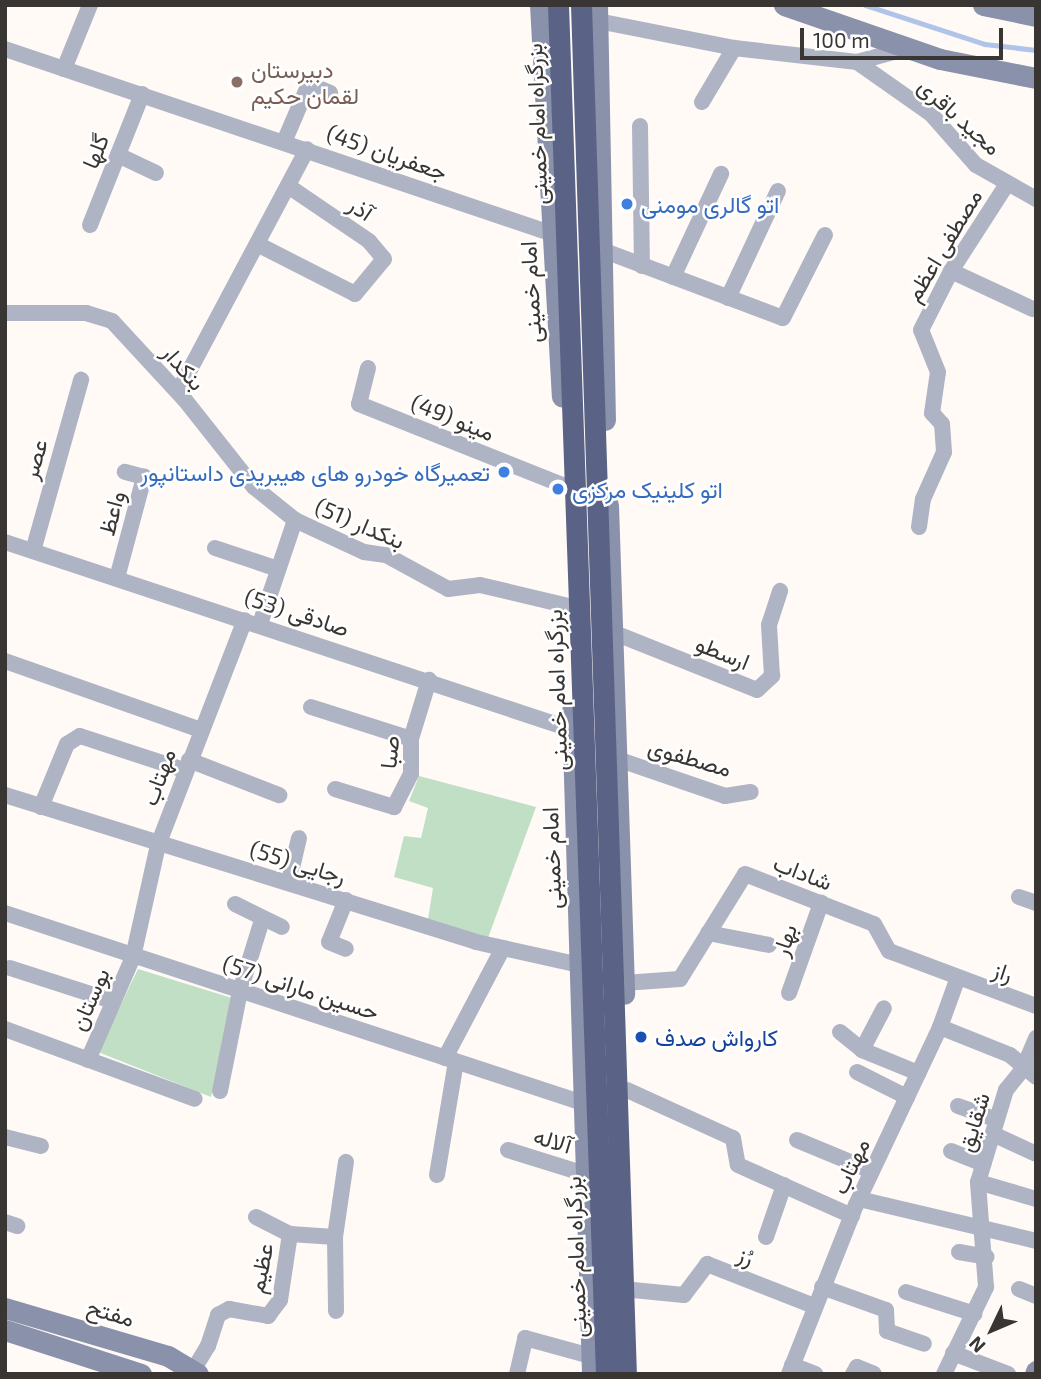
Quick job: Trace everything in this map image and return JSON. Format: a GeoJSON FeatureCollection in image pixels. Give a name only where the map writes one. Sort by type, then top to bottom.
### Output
{"type":"FeatureCollection","features":[{"type":"Feature","properties":{"kind":"highway","name":"بزرگراه امام خمینی"},"geometry":{"type":"LineString","coordinates":[[558,5],[606,1374]]}},
{"type":"Feature","properties":{"kind":"highway","name":"بزرگراه امام خمینی"},"geometry":{"type":"LineString","coordinates":[[581,5],[626,1374]]}},
{"type":"Feature","properties":{"kind":"main road","name":"امام خمینی"},"geometry":{"type":"LineString","coordinates":[[540,5],[565,486],[591,1365]]}},
{"type":"Feature","properties":{"kind":"main road"},"geometry":{"type":"LineString","coordinates":[[784,5],[905,49],[1036,78]]}},
{"type":"Feature","properties":{"kind":"main road"},"geometry":{"type":"LineString","coordinates":[[997,6],[1036,16]]}},
{"type":"Feature","properties":{"kind":"main road"},"geometry":{"type":"LineString","coordinates":[[597,13],[604,359],[636,1374]]}},
{"type":"Feature","properties":{"kind":"main road"},"geometry":{"type":"LineString","coordinates":[[560,358],[604,359]]}},
{"type":"Feature","properties":{"kind":"main road","name":"مفتح"},"geometry":{"type":"LineString","coordinates":[[5,1308],[168,1356],[194,1373]]}},
{"type":"Feature","properties":{"kind":"main road"},"geometry":{"type":"LineString","coordinates":[[5,1330],[132,1372]]}},
{"type":"Feature","properties":{"kind":"street"},"geometry":{"type":"LineString","coordinates":[[64,69],[88,6]]}},
{"type":"Feature","properties":{"kind":"street"},"geometry":{"type":"LineString","coordinates":[[597,13],[734,48],[857,62],[905,49]]}},
{"type":"Feature","properties":{"kind":"street"},"geometry":{"type":"LineString","coordinates":[[702,102],[734,48]]}},
{"type":"Feature","properties":{"kind":"street","name":"جعفریان (45)"},"geometry":{"type":"LineString","coordinates":[[5,50],[307,149],[553,234]]}},
{"type":"Feature","properties":{"kind":"street","name":"مجید باقری"},"geometry":{"type":"LineString","coordinates":[[857,62],[931,114],[976,164],[1036,199]]}},
{"type":"Feature","properties":{"kind":"street"},"geometry":{"type":"LineString","coordinates":[[284,142],[309,84],[330,93]]}},
{"type":"Feature","properties":{"kind":"street","name":"گلها"},"geometry":{"type":"LineString","coordinates":[[90,225],[142,94]]}},
{"type":"Feature","properties":{"kind":"street"},"geometry":{"type":"LineString","coordinates":[[640,126],[642,265]]}},
{"type":"Feature","properties":{"kind":"street"},"geometry":{"type":"LineString","coordinates":[[178,393],[307,149]]}},
{"type":"Feature","properties":{"kind":"street"},"geometry":{"type":"LineString","coordinates":[[118,155],[156,173]]}},
{"type":"Feature","properties":{"kind":"street"},"geometry":{"type":"LineString","coordinates":[[673,277],[721,174]]}},
{"type":"Feature","properties":{"kind":"street","name":"مصطفی اعظم"},"geometry":{"type":"LineString","coordinates":[[919,527],[923,499],[944,452],[942,424],[932,413],[938,372],[921,330],[951,271],[1007,184]]}},
{"type":"Feature","properties":{"kind":"street","name":"آذر"},"geometry":{"type":"LineString","coordinates":[[257,244],[355,293],[371,281],[384,259],[369,241],[288,186]]}},
{"type":"Feature","properties":{"kind":"street"},"geometry":{"type":"LineString","coordinates":[[728,298],[778,191]]}},
{"type":"Feature","properties":{"kind":"street"},"geometry":{"type":"LineString","coordinates":[[602,250],[783,318],[825,235]]}},
{"type":"Feature","properties":{"kind":"street"},"geometry":{"type":"LineString","coordinates":[[951,271],[1033,309]]}},
{"type":"Feature","properties":{"kind":"street","name":"بنکدار"},"geometry":{"type":"LineString","coordinates":[[5,313],[86,313],[112,321],[178,393],[254,486],[295,520]]}},
{"type":"Feature","properties":{"kind":"street","name":"مینو (49)"},"geometry":{"type":"LineString","coordinates":[[368,368],[359,404],[565,486]]}},
{"type":"Feature","properties":{"kind":"street","name":"عصر"},"geometry":{"type":"LineString","coordinates":[[33,551],[81,380]]}},
{"type":"Feature","properties":{"kind":"street","name":"واعظ"},"geometry":{"type":"LineString","coordinates":[[117,578],[144,477],[125,472]]}},
{"type":"Feature","properties":{"kind":"street","name":"مهتاب"},"geometry":{"type":"LineString","coordinates":[[133,957],[158,845],[186,765],[278,569],[295,520]]}},
{"type":"Feature","properties":{"kind":"street","name":"بنکدار (51)"},"geometry":{"type":"LineString","coordinates":[[295,520],[364,552],[386,555],[449,589],[480,585],[569,606]]}},
{"type":"Feature","properties":{"kind":"street","name":"صادقی (53)"},"geometry":{"type":"LineString","coordinates":[[5,542],[429,680],[573,730]]}},
{"type":"Feature","properties":{"kind":"street"},"geometry":{"type":"LineString","coordinates":[[215,548],[278,569]]}},
{"type":"Feature","properties":{"kind":"street","name":"ارسطو"},"geometry":{"type":"LineString","coordinates":[[612,632],[757,690],[772,676],[769,625],[780,591]]}},
{"type":"Feature","properties":{"kind":"street"},"geometry":{"type":"LineString","coordinates":[[5,661],[201,730]]}},
{"type":"Feature","properties":{"kind":"street","name":"صبا"},"geometry":{"type":"LineString","coordinates":[[335,789],[394,807],[411,774],[411,739],[429,680]]}},
{"type":"Feature","properties":{"kind":"street"},"geometry":{"type":"LineString","coordinates":[[311,707],[411,739]]}},
{"type":"Feature","properties":{"kind":"street"},"geometry":{"type":"LineString","coordinates":[[41,807],[67,744],[80,736],[186,765],[279,795]]}},
{"type":"Feature","properties":{"kind":"street","name":"مصطفوی"},"geometry":{"type":"LineString","coordinates":[[617,759],[725,796],[751,792]]}},
{"type":"Feature","properties":{"kind":"street","name":"رجایی (55)"},"geometry":{"type":"LineString","coordinates":[[5,795],[158,845],[289,881],[503,948],[580,965]]}},
{"type":"Feature","properties":{"kind":"street"},"geometry":{"type":"LineString","coordinates":[[289,881],[299,838]]}},
{"type":"Feature","properties":{"kind":"street","name":"شاداب"},"geometry":{"type":"LineString","coordinates":[[624,983],[680,979],[745,874],[874,924],[889,951],[957,980]]}},
{"type":"Feature","properties":{"kind":"street"},"geometry":{"type":"LineString","coordinates":[[1019,897],[1036,903]]}},
{"type":"Feature","properties":{"kind":"street"},"geometry":{"type":"LineString","coordinates":[[346,900],[329,942],[346,949]]}},
{"type":"Feature","properties":{"kind":"street","name":"بهار"},"geometry":{"type":"LineString","coordinates":[[789,993],[821,903]]}},
{"type":"Feature","properties":{"kind":"street"},"geometry":{"type":"LineString","coordinates":[[235,904],[262,920],[282,927]]}},
{"type":"Feature","properties":{"kind":"street","name":"حسین مارانی (57)"},"geometry":{"type":"LineString","coordinates":[[5,913],[583,1103]]}},
{"type":"Feature","properties":{"kind":"street"},"geometry":{"type":"LineString","coordinates":[[220,1091],[240,992],[262,920]]}},
{"type":"Feature","properties":{"kind":"street"},"geometry":{"type":"LineString","coordinates":[[708,933],[769,945]]}},
{"type":"Feature","properties":{"kind":"street"},"geometry":{"type":"LineString","coordinates":[[437,1175],[451,1060],[503,948]]}},
{"type":"Feature","properties":{"kind":"street","name":"بوستان"},"geometry":{"type":"LineString","coordinates":[[88,1059],[133,957]]}},
{"type":"Feature","properties":{"kind":"street"},"geometry":{"type":"LineString","coordinates":[[10,968],[113,1001]]}},
{"type":"Feature","properties":{"kind":"street","name":"مهتاب"},"geometry":{"type":"LineString","coordinates":[[790,1369],[859,1199],[940,1027],[957,980]]}},
{"type":"Feature","properties":{"kind":"street","name":"راز"},"geometry":{"type":"LineString","coordinates":[[957,980],[1036,1006]]}},
{"type":"Feature","properties":{"kind":"street"},"geometry":{"type":"LineString","coordinates":[[862,1050],[884,1008]]}},
{"type":"Feature","properties":{"kind":"street"},"geometry":{"type":"LineString","coordinates":[[940,1027],[1010,1055],[1029,1073]]}},
{"type":"Feature","properties":{"kind":"street"},"geometry":{"type":"LineString","coordinates":[[5,1029],[195,1099]]}},
{"type":"Feature","properties":{"kind":"street"},"geometry":{"type":"LineString","coordinates":[[841,1032],[862,1050],[918,1073]]}},
{"type":"Feature","properties":{"kind":"street","name":"شقایق"},"geometry":{"type":"LineString","coordinates":[[944,1374],[986,1287],[987,1257],[978,1182],[1006,1090],[1029,1073],[1036,1038]]}},
{"type":"Feature","properties":{"kind":"street"},"geometry":{"type":"LineString","coordinates":[[857,1072],[907,1097]]}},
{"type":"Feature","properties":{"kind":"street"},"geometry":{"type":"LineString","coordinates":[[627,1090],[733,1138],[738,1165],[852,1216]]}},
{"type":"Feature","properties":{"kind":"street"},"geometry":{"type":"LineString","coordinates":[[958,1105],[1036,1153]]}},
{"type":"Feature","properties":{"kind":"street"},"geometry":{"type":"LineString","coordinates":[[5,1137],[41,1146]]}},
{"type":"Feature","properties":{"kind":"street"},"geometry":{"type":"LineString","coordinates":[[797,1140],[872,1171]]}},
{"type":"Feature","properties":{"kind":"street","name":"آلاله"},"geometry":{"type":"LineString","coordinates":[[508,1150],[585,1174]]}},
{"type":"Feature","properties":{"kind":"street"},"geometry":{"type":"LineString","coordinates":[[951,1151],[983,1164]]}},
{"type":"Feature","properties":{"kind":"street"},"geometry":{"type":"LineString","coordinates":[[335,1311],[335,1237],[346,1161]]}},
{"type":"Feature","properties":{"kind":"street"},"geometry":{"type":"LineString","coordinates":[[978,1182],[1036,1199]]}},
{"type":"Feature","properties":{"kind":"street"},"geometry":{"type":"LineString","coordinates":[[766,1237],[784,1185]]}},
{"type":"Feature","properties":{"kind":"street"},"geometry":{"type":"LineString","coordinates":[[859,1199],[983,1226],[1036,1241]]}},
{"type":"Feature","properties":{"kind":"street"},"geometry":{"type":"LineString","coordinates":[[256,1217],[290,1234],[335,1237]]}},
{"type":"Feature","properties":{"kind":"street","name":"عظیم"},"geometry":{"type":"LineString","coordinates":[[194,1373],[208,1346],[218,1315],[229,1309],[268,1316],[280,1300],[290,1234]]}},
{"type":"Feature","properties":{"kind":"street"},"geometry":{"type":"LineString","coordinates":[[959,1252],[987,1257]]}},
{"type":"Feature","properties":{"kind":"street","name":"رُز"},"geometry":{"type":"LineString","coordinates":[[633,1290],[684,1296],[707,1264],[814,1306]]}},
{"type":"Feature","properties":{"kind":"street"},"geometry":{"type":"LineString","coordinates":[[822,1287],[886,1310],[887,1331],[924,1344]]}},
{"type":"Feature","properties":{"kind":"street"},"geometry":{"type":"LineString","coordinates":[[1019,1289],[1036,1296]]}},
{"type":"Feature","properties":{"kind":"street"},"geometry":{"type":"LineString","coordinates":[[906,1292],[975,1314]]}},
{"type":"Feature","properties":{"kind":"street"},"geometry":{"type":"LineString","coordinates":[[517,1374],[525,1338],[591,1365]]}},
{"type":"Feature","properties":{"kind":"street"},"geometry":{"type":"LineString","coordinates":[[953,1353],[1008,1374]]}},
{"type":"Feature","properties":{"kind":"street"},"geometry":{"type":"LineString","coordinates":[[853,1374],[857,1367],[874,1374]]}},
{"type":"Feature","properties":{"kind":"street"},"geometry":{"type":"LineString","coordinates":[[790,1369],[815,1374]]}},
{"type":"Feature","properties":{"kind":"green space"},"geometry":{"type":"Polygon","coordinates":[[[419,776],[536,807],[488,938],[428,919],[433,888],[394,877],[404,836],[421,838],[428,808],[409,801],[419,776]]]}},
{"type":"Feature","properties":{"kind":"green space"},"geometry":{"type":"Polygon","coordinates":[[[138,969],[232,998],[211,1097],[98,1052],[138,969]]]}},
{"type":"Feature","properties":{"kind":"waterway"},"geometry":{"type":"LineString","coordinates":[[865,5],[985,44],[1036,50]]}},
{"type":"Feature","properties":{"kind":"place","name":"دبیرستان لقمان حکیم"},"geometry":{"type":"Point","coordinates":[237,82]}},
{"type":"Feature","properties":{"kind":"place","name":"اتو گالری مومنی"},"geometry":{"type":"Point","coordinates":[627,204]}},
{"type":"Feature","properties":{"kind":"place","name":"تعمیرگاه خودرو های هیبریدی داستانپور"},"geometry":{"type":"Point","coordinates":[504,472]}},
{"type":"Feature","properties":{"kind":"place","name":"اتو کلینیک مرکزی"},"geometry":{"type":"Point","coordinates":[558,489]}},
{"type":"Feature","properties":{"kind":"place","name":"کارواش صدف"},"geometry":{"type":"Point","coordinates":[641,1037]}}]}
